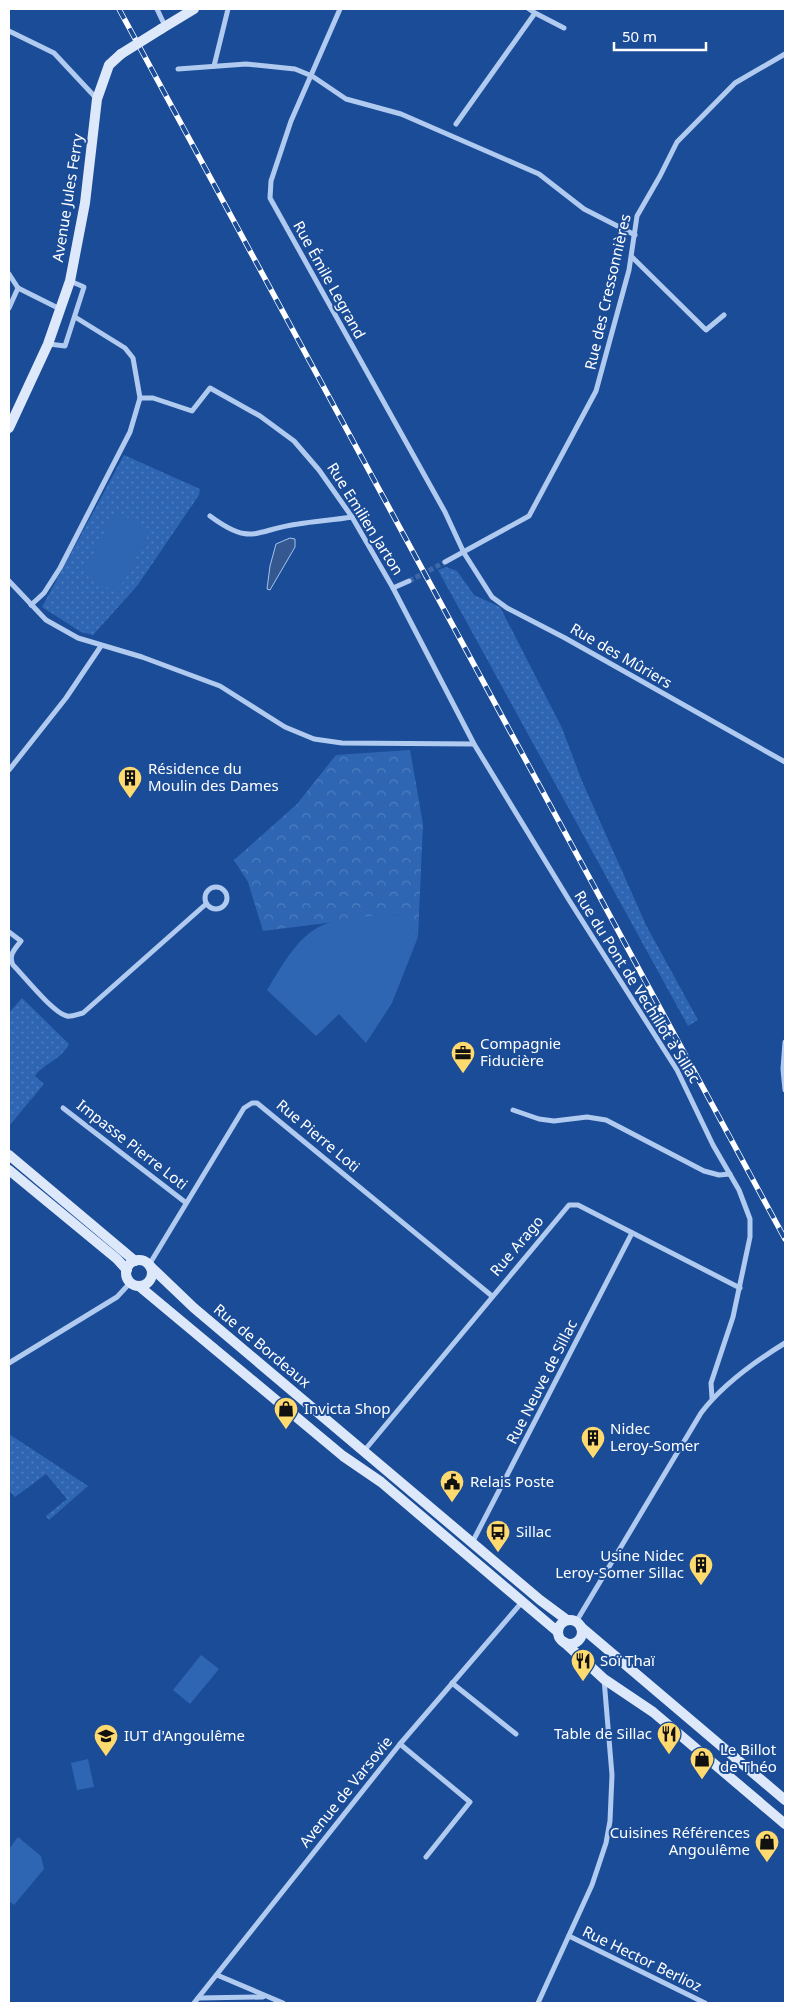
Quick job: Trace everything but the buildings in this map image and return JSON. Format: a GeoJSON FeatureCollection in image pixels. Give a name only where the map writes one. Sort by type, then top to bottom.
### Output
{"type":"FeatureCollection","features":[{"type":"Feature","properties":{"kind":"main road","name":"Avenue Jules Ferry"},"geometry":{"type":"LineString","coordinates":[[9,428],[48,344],[70,281],[85,203],[97,99],[109,65],[121,54],[194,9]]}},
{"type":"Feature","properties":{"kind":"main road"},"geometry":{"type":"LineString","coordinates":[[9,1155],[135,1261],[142,1261],[149,1265],[152,1271],[151,1278],[146,1284],[135,1284]]}},
{"type":"Feature","properties":{"kind":"main road"},"geometry":{"type":"LineString","coordinates":[[9,1170],[117,1259],[126,1270],[127,1277],[135,1284],[343,1456],[381,1482],[523,1601],[604,1679],[652,1712],[785,1824]]}},
{"type":"Feature","properties":{"kind":"main road"},"geometry":{"type":"LineString","coordinates":[[126,1270],[135,1261]]}},
{"type":"Feature","properties":{"kind":"main road","name":"Rue de Bordeaux"},"geometry":{"type":"LineString","coordinates":[[149,1265],[194,1308],[472,1543],[575,1623],[785,1800]]}},
{"type":"Feature","properties":{"kind":"main road"},"geometry":{"type":"LineString","coordinates":[[575,1623],[582,1634],[579,1640],[572,1643],[561,1637],[561,1625],[575,1623]]}},
{"type":"Feature","properties":{"kind":"street"},"geometry":{"type":"LineString","coordinates":[[157,9],[163,28]]}},
{"type":"Feature","properties":{"kind":"street"},"geometry":{"type":"LineString","coordinates":[[214,66],[228,9]]}},
{"type":"Feature","properties":{"kind":"street","name":"Rue Émile Legrand"},"geometry":{"type":"LineString","coordinates":[[340,9],[291,121],[271,181],[270,198],[445,512],[464,553]]}},
{"type":"Feature","properties":{"kind":"street"},"geometry":{"type":"LineString","coordinates":[[529,9],[564,28]]}},
{"type":"Feature","properties":{"kind":"street"},"geometry":{"type":"LineString","coordinates":[[456,124],[535,13]]}},
{"type":"Feature","properties":{"kind":"street"},"geometry":{"type":"LineString","coordinates":[[9,31],[54,53],[97,99]]}},
{"type":"Feature","properties":{"kind":"street","name":"Rue des Cressonnières"},"geometry":{"type":"LineString","coordinates":[[446,562],[529,516],[596,391],[632,257],[637,216],[660,176],[676,142],[734,83],[785,54]]}},
{"type":"Feature","properties":{"kind":"street"},"geometry":{"type":"LineString","coordinates":[[178,69],[246,64],[281,67],[312,76],[346,99],[401,114],[539,174],[584,209],[635,235]]}},
{"type":"Feature","properties":{"kind":"street"},"geometry":{"type":"LineString","coordinates":[[632,257],[706,330],[724,315]]}},
{"type":"Feature","properties":{"kind":"street"},"geometry":{"type":"LineString","coordinates":[[9,274],[18,288],[60,310]]}},
{"type":"Feature","properties":{"kind":"street"},"geometry":{"type":"LineString","coordinates":[[48,344],[64,346],[75,317],[84,287],[70,281]]}},
{"type":"Feature","properties":{"kind":"street"},"geometry":{"type":"LineString","coordinates":[[9,308],[18,288]]}},
{"type":"Feature","properties":{"kind":"street"},"geometry":{"type":"LineString","coordinates":[[31,605],[44,593],[60,568],[130,432],[140,398],[133,358],[125,348],[75,317]]}},
{"type":"Feature","properties":{"kind":"street","name":"Rue Emilien Jarton"},"geometry":{"type":"LineString","coordinates":[[140,398],[153,398],[192,410],[210,388],[260,416],[294,441],[319,470],[352,517],[393,588],[474,744]]}},
{"type":"Feature","properties":{"kind":"street"},"geometry":{"type":"LineString","coordinates":[[210,516],[235,532],[250,535],[261,534],[279,527],[352,517]]}},
{"type":"Feature","properties":{"kind":"street","name":"Rue des Mûriers"},"geometry":{"type":"LineString","coordinates":[[464,553],[486,590],[507,608],[785,762]]}},
{"type":"Feature","properties":{"kind":"street"},"geometry":{"type":"LineString","coordinates":[[9,581],[46,620],[78,638],[126,652],[220,686],[286,727],[314,739],[342,743],[474,744]]}},
{"type":"Feature","properties":{"kind":"street"},"geometry":{"type":"LineString","coordinates":[[393,588],[410,581]]}},
{"type":"Feature","properties":{"kind":"street"},"geometry":{"type":"LineString","coordinates":[[9,770],[66,698],[101,646]]}},
{"type":"Feature","properties":{"kind":"street","name":"Rue du Pont de Vechillot à Sillac"},"geometry":{"type":"LineString","coordinates":[[474,744],[569,900],[677,1070],[713,1145],[746,1206],[751,1228],[740,1288],[711,1383],[712,1398]]}},
{"type":"Feature","properties":{"kind":"street"},"geometry":{"type":"LineString","coordinates":[[218,886],[224,890],[227,900],[222,907],[212,908],[206,904],[205,893],[210,887],[218,886]]}},
{"type":"Feature","properties":{"kind":"street"},"geometry":{"type":"LineString","coordinates":[[9,932],[21,941],[12,954],[11,960],[13,965],[57,1010],[66,1016],[73,1016],[83,1013],[206,904]]}},
{"type":"Feature","properties":{"kind":"street"},"geometry":{"type":"LineString","coordinates":[[785,1042],[783,1069],[785,1090]]}},
{"type":"Feature","properties":{"kind":"street","name":"Rue Pierre Loti"},"geometry":{"type":"LineString","coordinates":[[149,1265],[185,1202],[244,1108],[252,1103],[257,1103],[492,1296]]}},
{"type":"Feature","properties":{"kind":"street","name":"Impasse Pierre Loti"},"geometry":{"type":"LineString","coordinates":[[63,1108],[185,1202]]}},
{"type":"Feature","properties":{"kind":"street"},"geometry":{"type":"LineString","coordinates":[[513,1110],[546,1120],[587,1117],[606,1120],[704,1171],[719,1175],[730,1174]]}},
{"type":"Feature","properties":{"kind":"street","name":"Rue Arago"},"geometry":{"type":"LineString","coordinates":[[364,1451],[569,1205],[578,1205],[740,1288]]}},
{"type":"Feature","properties":{"kind":"street","name":"Rue Neuve de Sillac"},"geometry":{"type":"LineString","coordinates":[[472,1543],[632,1233]]}},
{"type":"Feature","properties":{"kind":"street"},"geometry":{"type":"LineString","coordinates":[[9,1363],[118,1297],[135,1284]]}},
{"type":"Feature","properties":{"kind":"street"},"geometry":{"type":"LineString","coordinates":[[575,1623],[701,1413],[712,1398],[761,1358],[785,1344]]}},
{"type":"Feature","properties":{"kind":"street","name":"Avenue de Varsovie"},"geometry":{"type":"LineString","coordinates":[[194,2003],[400,1744],[523,1601]]}},
{"type":"Feature","properties":{"kind":"street"},"geometry":{"type":"LineString","coordinates":[[538,2003],[600,1863],[610,1820],[612,1775],[604,1679]]}},
{"type":"Feature","properties":{"kind":"street"},"geometry":{"type":"LineString","coordinates":[[452,1683],[516,1734]]}},
{"type":"Feature","properties":{"kind":"street"},"geometry":{"type":"LineString","coordinates":[[400,1744],[470,1802],[426,1857]]}},
{"type":"Feature","properties":{"kind":"street","name":"Rue Hector Berlioz"},"geometry":{"type":"LineString","coordinates":[[568,1936],[705,2003]]}},
{"type":"Feature","properties":{"kind":"street"},"geometry":{"type":"LineString","coordinates":[[217,1975],[267,2000]]}},
{"type":"Feature","properties":{"kind":"street"},"geometry":{"type":"LineString","coordinates":[[198,1998],[267,2000],[283,2003]]}},
{"type":"Feature","properties":{"kind":"green space"},"geometry":{"type":"Polygon","coordinates":[[[124,455],[200,489],[199,495],[137,586],[93,635],[81,632],[42,607],[124,455]]]}},
{"type":"Feature","properties":{"kind":"green space"},"geometry":{"type":"Polygon","coordinates":[[[115,511],[151,530],[117,593],[83,574],[115,511]]]}},
{"type":"Feature","properties":{"kind":"green space"},"geometry":{"type":"Polygon","coordinates":[[[446,567],[457,571],[474,595],[500,607],[562,728],[582,781],[646,925],[698,1020],[688,1026],[438,570],[446,567]]]}},
{"type":"Feature","properties":{"kind":"green space"},"geometry":{"type":"Polygon","coordinates":[[[410,750],[423,824],[418,937],[397,914],[263,931],[248,882],[234,860],[297,804],[336,755],[410,750]]]}},
{"type":"Feature","properties":{"kind":"green space"},"geometry":{"type":"Polygon","coordinates":[[[397,914],[418,937],[392,1003],[366,1043],[339,1014],[316,1036],[267,990],[292,951],[308,934],[318,927],[345,919],[397,914]]]}},
{"type":"Feature","properties":{"kind":"green space"},"geometry":{"type":"Polygon","coordinates":[[[22,998],[69,1044],[61,1055],[35,1076],[44,1084],[9,1126],[9,1013],[22,998]]]}},
{"type":"Feature","properties":{"kind":"green space"},"geometry":{"type":"Polygon","coordinates":[[[9,1434],[88,1486],[49,1520],[46,1516],[67,1499],[46,1474],[15,1497],[9,1490],[9,1434]]]}},
{"type":"Feature","properties":{"kind":"green space"},"geometry":{"type":"Polygon","coordinates":[[[201,1655],[219,1669],[190,1704],[173,1690],[201,1655]]]}},
{"type":"Feature","properties":{"kind":"green space"},"geometry":{"type":"Polygon","coordinates":[[[88,1759],[94,1787],[77,1790],[71,1763],[88,1759]]]}},
{"type":"Feature","properties":{"kind":"green space"},"geometry":{"type":"Polygon","coordinates":[[[18,1837],[41,1856],[44,1869],[14,1905],[9,1901],[9,1849],[18,1837]]]}},
{"type":"Feature","properties":{"kind":"shaded area"},"geometry":{"type":"Polygon","coordinates":[[[290,538],[295,539],[295,547],[270,590],[267,589],[270,566],[276,544],[290,538]]]}},
{"type":"Feature","properties":{"kind":"tunnel"},"geometry":{"type":"LineString","coordinates":[[409,581],[445,562]]}},
{"type":"Feature","properties":{"kind":"railway"},"geometry":{"type":"LineString","coordinates":[[119,9],[785,1239]]}},
{"type":"Feature","properties":{"kind":"place","name":"Résidence du Moulin des Dames"},"geometry":{"type":"Point","coordinates":[130,799]}},
{"type":"Feature","properties":{"kind":"place","name":"Compagnie Fiducière"},"geometry":{"type":"Point","coordinates":[463,1074]}},
{"type":"Feature","properties":{"kind":"place","name":"Invicta Shop"},"geometry":{"type":"Point","coordinates":[286,1430]}},
{"type":"Feature","properties":{"kind":"place","name":"Nidec Leroy-Somer"},"geometry":{"type":"Point","coordinates":[593,1459]}},
{"type":"Feature","properties":{"kind":"place","name":"Relais Poste"},"geometry":{"type":"Point","coordinates":[452,1503]}},
{"type":"Feature","properties":{"kind":"place","name":"Sillac"},"geometry":{"type":"Point","coordinates":[498,1553]}},
{"type":"Feature","properties":{"kind":"place","name":"Usine Nidec Leroy-Somer Sillac"},"geometry":{"type":"Point","coordinates":[701,1586]}},
{"type":"Feature","properties":{"kind":"place","name":"Soï Thaï"},"geometry":{"type":"Point","coordinates":[583,1682]}},
{"type":"Feature","properties":{"kind":"place","name":"Table de Sillac"},"geometry":{"type":"Point","coordinates":[669,1755]}},
{"type":"Feature","properties":{"kind":"place","name":"IUT d'Angoulême"},"geometry":{"type":"Point","coordinates":[106,1757]}},
{"type":"Feature","properties":{"kind":"place","name":"Le Billot de Théo"},"geometry":{"type":"Point","coordinates":[702,1780]}},
{"type":"Feature","properties":{"kind":"place","name":"Cuisines Références Angoulême"},"geometry":{"type":"Point","coordinates":[767,1863]}}]}
